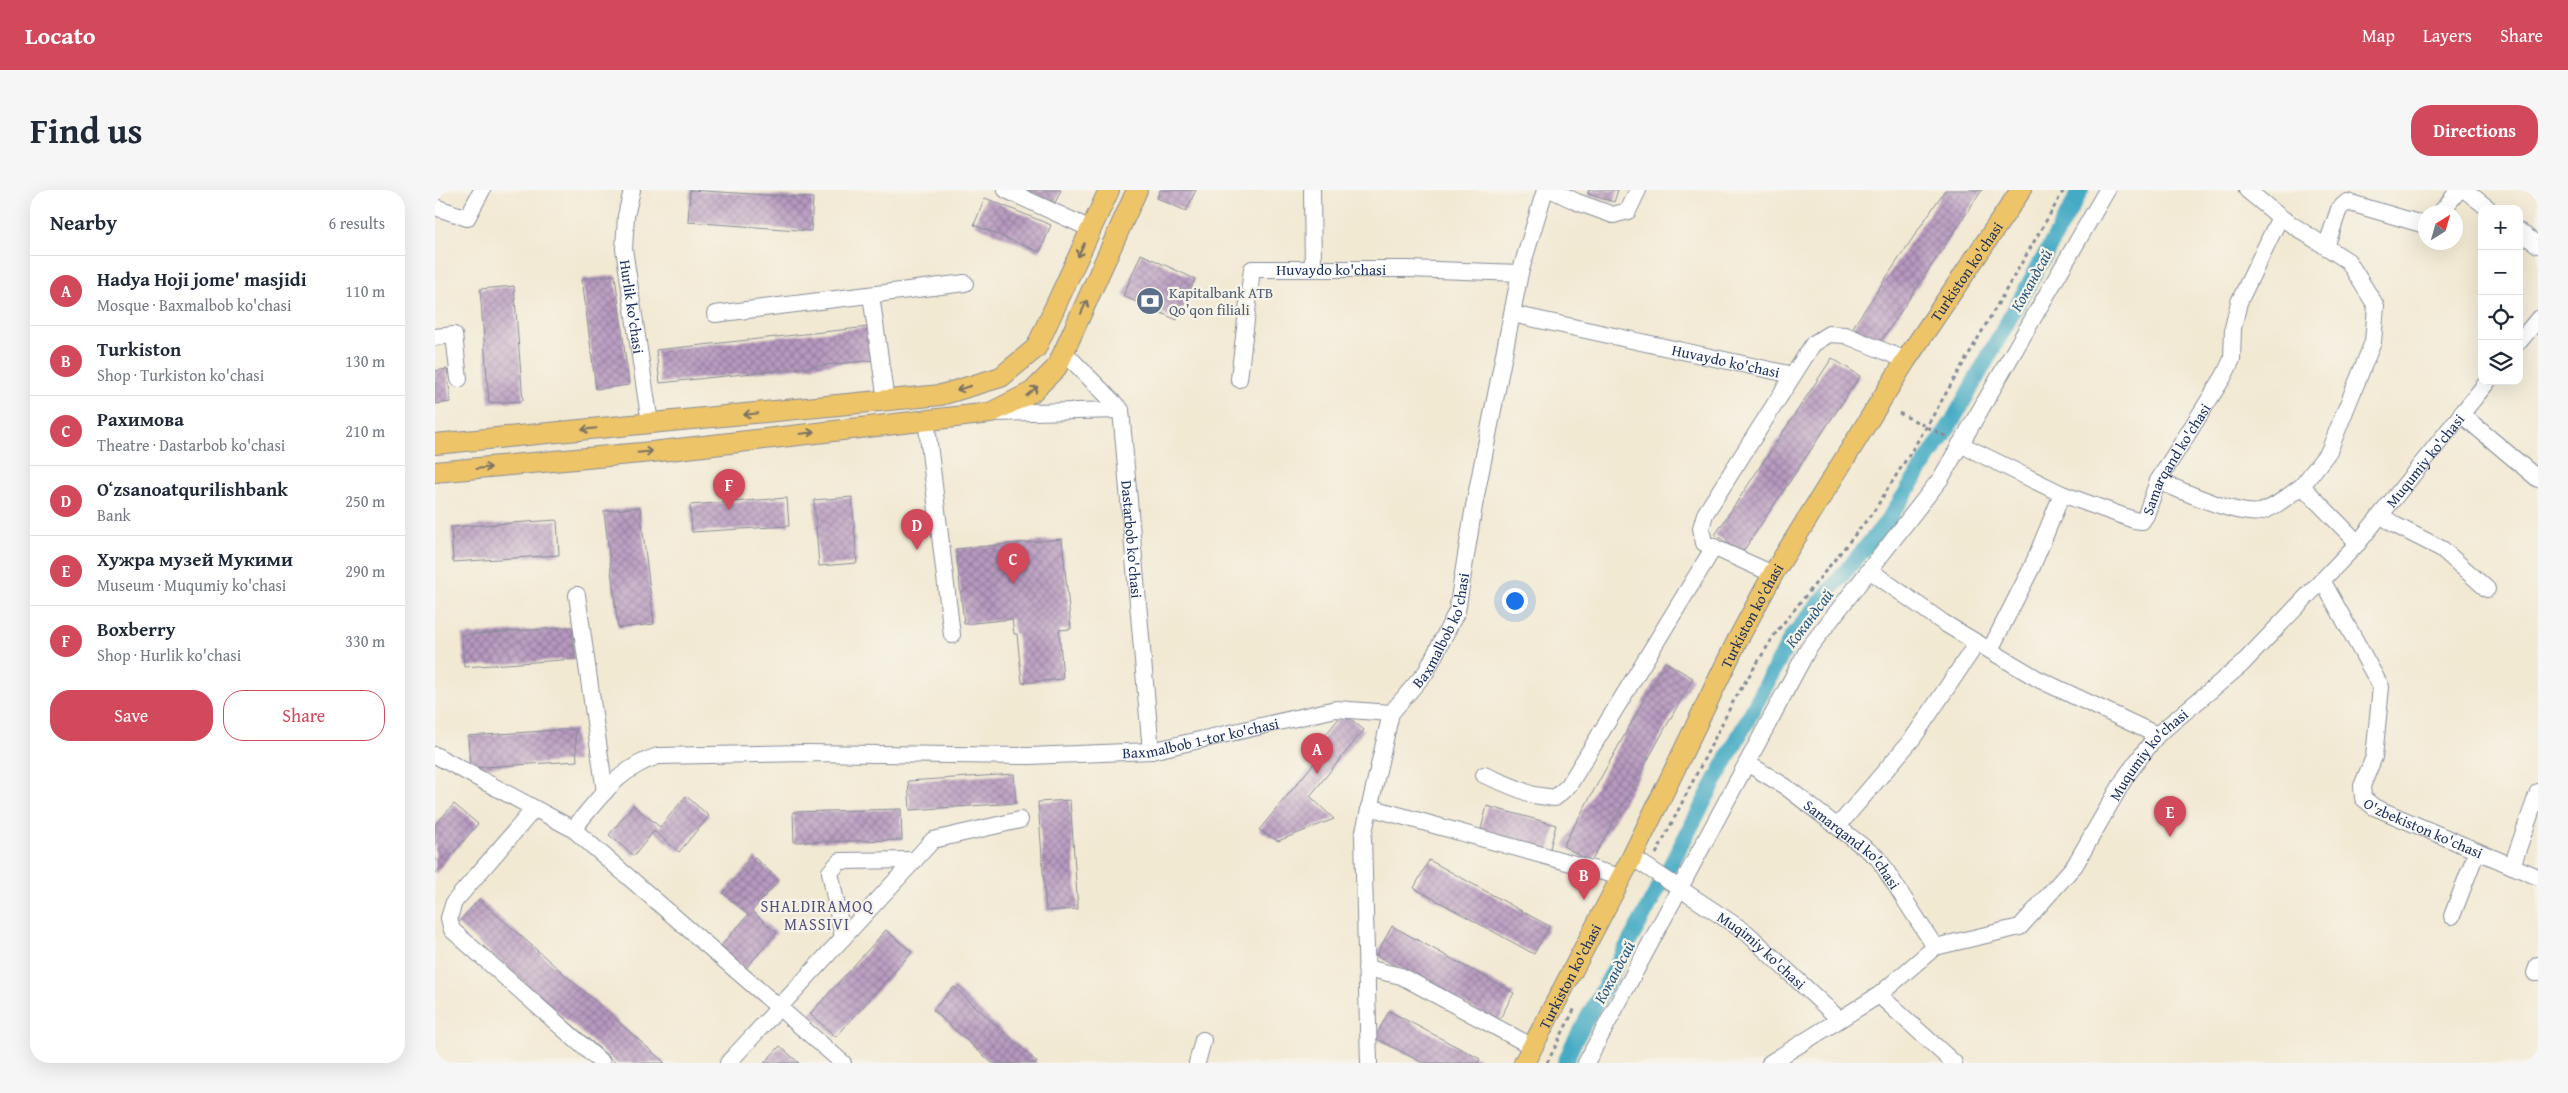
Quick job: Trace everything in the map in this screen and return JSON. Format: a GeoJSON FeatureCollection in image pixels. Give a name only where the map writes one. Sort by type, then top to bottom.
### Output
{"type":"FeatureCollection","features":[{"type":"Feature","properties":{"kind":"main road"},"geometry":{"type":"LineString","coordinates":[[435,444],[941,396],[1001,377],[1036,348],[1109,190]]}},
{"type":"Feature","properties":{"kind":"main road"},"geometry":{"type":"LineString","coordinates":[[435,472],[652,452],[990,413],[1033,392],[1057,367],[1137,190]]}},
{"type":"Feature","properties":{"kind":"main road","name":"Turkiston ko'chasi"},"geometry":{"type":"LineString","coordinates":[[1529,1055],[1621,877],[1737,641],[1773,574],[1906,360],[2021,190]]}},
{"type":"Feature","properties":{"kind":"street"},"geometry":{"type":"LineString","coordinates":[[435,207],[467,218],[482,190]]}},
{"type":"Feature","properties":{"kind":"street","name":"Hurlik ko'chasi"},"geometry":{"type":"LineString","coordinates":[[632,190],[626,216],[624,249],[650,423]]}},
{"type":"Feature","properties":{"kind":"street"},"geometry":{"type":"LineString","coordinates":[[1006,190],[1091,229]]}},
{"type":"Feature","properties":{"kind":"street"},"geometry":{"type":"LineString","coordinates":[[1312,190],[1313,269]]}},
{"type":"Feature","properties":{"kind":"street","name":"Baxmalbob ko'chasi"},"geometry":{"type":"LineString","coordinates":[[1369,1063],[1363,836],[1391,713],[1426,672],[1457,611],[1474,506],[1520,273],[1545,190]]}},
{"type":"Feature","properties":{"kind":"street"},"geometry":{"type":"LineString","coordinates":[[1552,190],[1577,202],[1613,215],[1628,211],[1638,190]]}},
{"type":"Feature","properties":{"kind":"street"},"geometry":{"type":"LineString","coordinates":[[1586,1063],[1808,649],[1941,478],[2107,190]]}},
{"type":"Feature","properties":{"kind":"street"},"geometry":{"type":"LineString","coordinates":[[2158,481],[2235,510],[2258,512],[2277,504],[2302,486],[2329,451],[2373,342],[2376,306],[2348,261],[2280,217],[2247,190]]}},
{"type":"Feature","properties":{"kind":"street"},"geometry":{"type":"LineString","coordinates":[[2447,205],[2459,190],[2466,191],[2484,205]]}},
{"type":"Feature","properties":{"kind":"street"},"geometry":{"type":"LineString","coordinates":[[2326,246],[2339,208],[2347,202],[2418,223]]}},
{"type":"Feature","properties":{"kind":"street","name":"Samarqand ko'chasi"},"geometry":{"type":"LineString","coordinates":[[1960,445],[2062,494],[2134,520],[2142,521],[2158,481],[2224,376],[2231,359],[2233,328],[2239,302],[2280,217]]}},
{"type":"Feature","properties":{"kind":"street"},"geometry":{"type":"LineString","coordinates":[[2523,234],[2538,245]]}},
{"type":"Feature","properties":{"kind":"street","name":"Huvaydo ko'chasi"},"geometry":{"type":"LineString","coordinates":[[1239,378],[1252,269],[1520,273]]}},
{"type":"Feature","properties":{"kind":"street"},"geometry":{"type":"LineString","coordinates":[[715,314],[965,283]]}},
{"type":"Feature","properties":{"kind":"street"},"geometry":{"type":"LineString","coordinates":[[871,295],[886,401]]}},
{"type":"Feature","properties":{"kind":"street","name":"Huvaydo ko'chasi"},"geometry":{"type":"LineString","coordinates":[[1512,314],[1793,375]]}},
{"type":"Feature","properties":{"kind":"street"},"geometry":{"type":"LineString","coordinates":[[2521,340],[2538,319]]}},
{"type":"Feature","properties":{"kind":"street"},"geometry":{"type":"LineString","coordinates":[[1773,574],[1704,543],[1701,528],[1705,514],[1813,344],[1829,334],[1845,335],[1906,360]]}},
{"type":"Feature","properties":{"kind":"street"},"geometry":{"type":"LineString","coordinates":[[435,337],[454,335],[459,379]]}},
{"type":"Feature","properties":{"kind":"street"},"geometry":{"type":"LineString","coordinates":[[1064,352],[1121,410]]}},
{"type":"Feature","properties":{"kind":"street","name":"Muqumiy ko'chasi"},"geometry":{"type":"LineString","coordinates":[[1770,1063],[1879,995],[1935,947],[2020,927],[2075,865],[2126,776],[2157,735],[2241,665],[2358,543],[2485,385]]}},
{"type":"Feature","properties":{"kind":"street"},"geometry":{"type":"LineString","coordinates":[[990,413],[1121,410]]}},
{"type":"Feature","properties":{"kind":"street","name":"Dastarbob ko'chasi"},"geometry":{"type":"LineString","coordinates":[[1121,410],[1151,751]]}},
{"type":"Feature","properties":{"kind":"street"},"geometry":{"type":"LineString","coordinates":[[2461,414],[2538,480]]}},
{"type":"Feature","properties":{"kind":"street"},"geometry":{"type":"LineString","coordinates":[[926,419],[952,635]]}},
{"type":"Feature","properties":{"kind":"street"},"geometry":{"type":"LineString","coordinates":[[2302,486],[2358,543]]}},
{"type":"Feature","properties":{"kind":"street"},"geometry":{"type":"LineString","coordinates":[[1838,826],[1913,738],[1983,647],[2032,567],[2062,494]]}},
{"type":"Feature","properties":{"kind":"street"},"geometry":{"type":"LineString","coordinates":[[2381,515],[2395,525],[2442,549],[2487,589]]}},
{"type":"Feature","properties":{"kind":"street"},"geometry":{"type":"LineString","coordinates":[[1484,775],[1541,796],[1555,798],[1569,785],[1714,547]]}},
{"type":"Feature","properties":{"kind":"street"},"geometry":{"type":"LineString","coordinates":[[1869,570],[1944,623],[2038,679],[2157,735]]}},
{"type":"Feature","properties":{"kind":"street","name":"O'zbekiston ko'chasi"},"geometry":{"type":"LineString","coordinates":[[2322,580],[2381,687],[2374,757],[2362,786],[2363,798],[2374,807],[2538,877]]}},
{"type":"Feature","properties":{"kind":"street"},"geometry":{"type":"LineString","coordinates":[[577,595],[605,792]]}},
{"type":"Feature","properties":{"kind":"street","name":"Baxmalbob 1-tor ko'chasi"},"geometry":{"type":"LineString","coordinates":[[573,829],[620,775],[640,762],[658,756],[806,753],[1006,756],[1151,751],[1335,708],[1391,713]]}},
{"type":"Feature","properties":{"kind":"street"},"geometry":{"type":"LineString","coordinates":[[435,755],[573,829],[843,1063]]}},
{"type":"Feature","properties":{"kind":"street","name":"Samarqand ko'chasi"},"geometry":{"type":"LineString","coordinates":[[1747,764],[1786,787],[1878,858],[1935,947]]}},
{"type":"Feature","properties":{"kind":"street"},"geometry":{"type":"LineString","coordinates":[[2512,866],[2538,792]]}},
{"type":"Feature","properties":{"kind":"street"},"geometry":{"type":"LineString","coordinates":[[1369,807],[1621,877]]}},
{"type":"Feature","properties":{"kind":"street"},"geometry":{"type":"LineString","coordinates":[[534,809],[454,902],[449,918],[452,930],[602,1063]]}},
{"type":"Feature","properties":{"kind":"street"},"geometry":{"type":"LineString","coordinates":[[727,1063],[779,1009],[933,840],[1020,820]]}},
{"type":"Feature","properties":{"kind":"street"},"geometry":{"type":"LineString","coordinates":[[2452,916],[2477,851]]}},
{"type":"Feature","properties":{"kind":"street","name":"Muqimiy ko'chasi"},"geometry":{"type":"LineString","coordinates":[[1631,857],[1652,863],[1680,888],[1747,933],[1839,1019]]}},
{"type":"Feature","properties":{"kind":"street"},"geometry":{"type":"LineString","coordinates":[[843,938],[831,872],[833,866],[840,861],[915,860]]}},
{"type":"Feature","properties":{"kind":"street"},"geometry":{"type":"LineString","coordinates":[[2538,965],[2535,973],[2538,973]]}},
{"type":"Feature","properties":{"kind":"street"},"geometry":{"type":"LineString","coordinates":[[1367,968],[1401,976],[1529,1055]]}},
{"type":"Feature","properties":{"kind":"street"},"geometry":{"type":"LineString","coordinates":[[1879,995],[1954,1063]]}},
{"type":"Feature","properties":{"kind":"street"},"geometry":{"type":"LineString","coordinates":[[1197,1063],[1203,1040]]}},
{"type":"Feature","properties":{"kind":"path"},"geometry":{"type":"LineString","coordinates":[[1652,863],[1734,700],[1777,631],[1874,511],[1927,426],[2064,190]]}},
{"type":"Feature","properties":{"kind":"path"},"geometry":{"type":"LineString","coordinates":[[1899,413],[1960,445]]}},
{"type":"Feature","properties":{"kind":"building"},"geometry":{"type":"Polygon","coordinates":[[[690,190],[813,198],[811,231],[688,222],[690,190]]]}},
{"type":"Feature","properties":{"kind":"building"},"geometry":{"type":"Polygon","coordinates":[[[1027,190],[1061,190],[1055,203],[1027,190]]]}},
{"type":"Feature","properties":{"kind":"building"},"geometry":{"type":"Polygon","coordinates":[[[1160,190],[1196,190],[1186,211],[1157,198],[1160,190]]]}},
{"type":"Feature","properties":{"kind":"building"},"geometry":{"type":"Polygon","coordinates":[[[1589,190],[1618,190],[1614,202],[1588,194],[1589,190]]]}},
{"type":"Feature","properties":{"kind":"building"},"geometry":{"type":"Polygon","coordinates":[[[1945,190],[1982,190],[1879,344],[1853,327],[1945,190]]]}},
{"type":"Feature","properties":{"kind":"building"},"geometry":{"type":"Polygon","coordinates":[[[985,198],[1051,225],[1040,252],[974,225],[985,198]]]}},
{"type":"Feature","properties":{"kind":"building"},"geometry":{"type":"Polygon","coordinates":[[[1141,254],[1195,279],[1177,320],[1123,296],[1141,254]]]}},
{"type":"Feature","properties":{"kind":"building"},"geometry":{"type":"Polygon","coordinates":[[[615,275],[629,385],[596,389],[582,279],[615,275]]]}},
{"type":"Feature","properties":{"kind":"building"},"geometry":{"type":"Polygon","coordinates":[[[514,286],[523,401],[489,403],[480,289],[514,286]]]}},
{"type":"Feature","properties":{"kind":"building"},"geometry":{"type":"Polygon","coordinates":[[[869,327],[874,360],[660,383],[656,350],[869,327]]]}},
{"type":"Feature","properties":{"kind":"building"},"geometry":{"type":"Polygon","coordinates":[[[1832,358],[1860,376],[1742,553],[1715,535],[1832,358]]]}},
{"type":"Feature","properties":{"kind":"building"},"geometry":{"type":"Polygon","coordinates":[[[447,369],[451,402],[435,404],[435,371],[447,369]]]}},
{"type":"Feature","properties":{"kind":"building"},"geometry":{"type":"Polygon","coordinates":[[[852,497],[857,563],[819,566],[814,500],[852,497]]]}},
{"type":"Feature","properties":{"kind":"building"},"geometry":{"type":"Polygon","coordinates":[[[787,498],[789,526],[692,532],[690,505],[787,498]]]}},
{"type":"Feature","properties":{"kind":"building"},"geometry":{"type":"Polygon","coordinates":[[[640,507],[654,624],[618,628],[604,511],[640,507]]]}},
{"type":"Feature","properties":{"kind":"building"},"geometry":{"type":"Polygon","coordinates":[[[557,520],[559,555],[453,562],[451,527],[557,520]]]}},
{"type":"Feature","properties":{"kind":"building"},"geometry":{"type":"Polygon","coordinates":[[[1062,539],[1071,629],[1059,630],[1063,679],[1022,683],[1017,634],[1014,634],[1012,619],[964,624],[956,549],[1062,539]]]}},
{"type":"Feature","properties":{"kind":"building"},"geometry":{"type":"Polygon","coordinates":[[[572,627],[575,659],[464,667],[462,635],[572,627]]]}},
{"type":"Feature","properties":{"kind":"building"},"geometry":{"type":"Polygon","coordinates":[[[1665,662],[1693,678],[1591,862],[1563,846],[1665,662]]]}},
{"type":"Feature","properties":{"kind":"building"},"geometry":{"type":"Polygon","coordinates":[[[1343,713],[1364,730],[1310,796],[1334,819],[1278,841],[1259,830],[1324,751],[1316,747],[1343,713]]]}},
{"type":"Feature","properties":{"kind":"building"},"geometry":{"type":"Polygon","coordinates":[[[575,729],[577,761],[470,768],[468,736],[575,729]]]}},
{"type":"Feature","properties":{"kind":"building"},"geometry":{"type":"Polygon","coordinates":[[[1014,774],[1016,803],[910,810],[908,781],[1014,774]]]}},
{"type":"Feature","properties":{"kind":"building"},"geometry":{"type":"Polygon","coordinates":[[[686,796],[709,816],[679,852],[654,831],[634,856],[609,835],[633,805],[660,827],[686,796]]]}},
{"type":"Feature","properties":{"kind":"building"},"geometry":{"type":"Polygon","coordinates":[[[1070,800],[1078,909],[1046,911],[1038,802],[1070,800]]]}},
{"type":"Feature","properties":{"kind":"building"},"geometry":{"type":"Polygon","coordinates":[[[454,804],[478,824],[435,874],[435,825],[454,804]]]}},
{"type":"Feature","properties":{"kind":"building"},"geometry":{"type":"Polygon","coordinates":[[[1487,806],[1556,825],[1549,852],[1480,833],[1487,806]]]}},
{"type":"Feature","properties":{"kind":"building"},"geometry":{"type":"Polygon","coordinates":[[[901,809],[902,840],[794,842],[793,812],[901,809]]]}},
{"type":"Feature","properties":{"kind":"building"},"geometry":{"type":"Polygon","coordinates":[[[755,858],[779,880],[752,911],[777,933],[745,969],[720,947],[748,915],[723,893],[755,858]]]}},
{"type":"Feature","properties":{"kind":"building"},"geometry":{"type":"Polygon","coordinates":[[[1429,860],[1549,926],[1534,954],[1414,888],[1429,860]]]}},
{"type":"Feature","properties":{"kind":"building"},"geometry":{"type":"Polygon","coordinates":[[[479,899],[665,1063],[616,1063],[457,924],[479,899]]]}},
{"type":"Feature","properties":{"kind":"building"},"geometry":{"type":"Polygon","coordinates":[[[1392,926],[1514,993],[1498,1022],[1376,955],[1392,926]]]}},
{"type":"Feature","properties":{"kind":"building"},"geometry":{"type":"Polygon","coordinates":[[[886,930],[912,952],[836,1037],[810,1014],[886,930]]]}},
{"type":"Feature","properties":{"kind":"building"},"geometry":{"type":"Polygon","coordinates":[[[954,987],[1037,1062],[992,1063],[933,1010],[954,987]]]}},
{"type":"Feature","properties":{"kind":"building"},"geometry":{"type":"Polygon","coordinates":[[[1389,1011],[1480,1059],[1478,1063],[1423,1063],[1375,1038],[1389,1011]]]}},
{"type":"Feature","properties":{"kind":"building"},"geometry":{"type":"Polygon","coordinates":[[[780,1046],[799,1063],[764,1063],[780,1046]]]}},
{"type":"Feature","properties":{"kind":"waterway","name":"Кокандсай"},"geometry":{"type":"LineString","coordinates":[[1565,1063],[1573,1044],[1644,915],[1792,636],[1888,520],[1953,420],[2081,190]]}},
{"type":"Feature","properties":{"kind":"place","name":"Kapitalbank ATB Qo’qon filiali"},"geometry":{"type":"Point","coordinates":[1150,301]}},
{"type":"Feature","properties":{"kind":"place","name":"Boxberry"},"geometry":{"type":"Point","coordinates":[729,510]}},
{"type":"Feature","properties":{"kind":"place","name":"Oʻzsanoatqurilishbank"},"geometry":{"type":"Point","coordinates":[917,550]}},
{"type":"Feature","properties":{"kind":"place","name":"Рахимова"},"geometry":{"type":"Point","coordinates":[1013,584]}},
{"type":"Feature","properties":{"kind":"place","name":"Hadya Hoji jome' masjidi"},"geometry":{"type":"Point","coordinates":[1317,774]}},
{"type":"Feature","properties":{"kind":"place","name":"Хужра музей Мукими"},"geometry":{"type":"Point","coordinates":[2170,837]}},
{"type":"Feature","properties":{"kind":"place","name":"Turkiston"},"geometry":{"type":"Point","coordinates":[1584,900]}},
{"type":"Feature","properties":{"kind":"district","name":"SHALDIRAMOQ MASSIVI"},"geometry":{"type":"Point","coordinates":[817,915]}}]}
